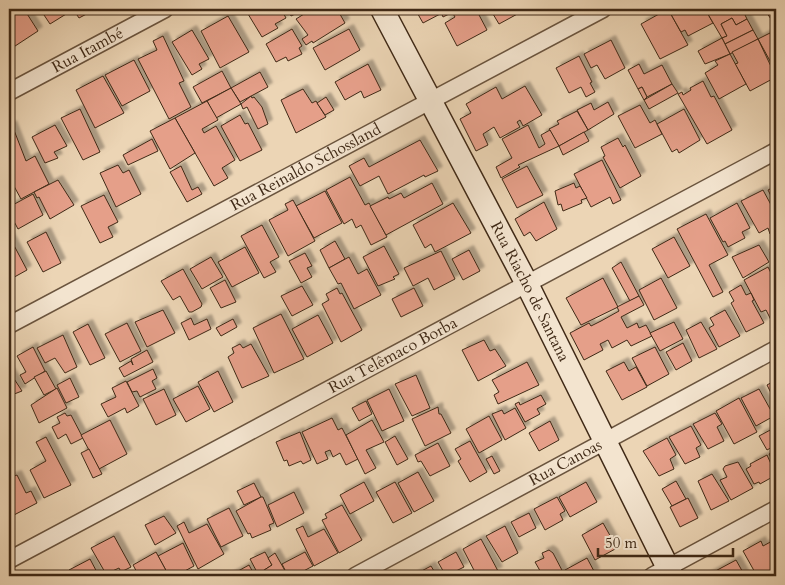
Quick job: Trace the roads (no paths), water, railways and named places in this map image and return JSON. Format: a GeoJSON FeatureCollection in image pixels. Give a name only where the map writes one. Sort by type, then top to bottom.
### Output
{"type":"FeatureCollection","features":[{"type":"Feature","properties":{"kind":"street","name":"Rua Itambé"},"geometry":{"type":"LineString","coordinates":[[9,92],[165,9]]}},
{"type":"Feature","properties":{"kind":"street","name":"Rua Riacho de Santana"},"geometry":{"type":"LineString","coordinates":[[382,9],[527,284],[606,441],[664,573]]}},
{"type":"Feature","properties":{"kind":"street","name":"Rua Reinaldo Schossland"},"geometry":{"type":"LineString","coordinates":[[9,325],[603,9]]}},
{"type":"Feature","properties":{"kind":"street","name":"Rua Telêmaco Borba"},"geometry":{"type":"LineString","coordinates":[[9,560],[776,151]]}},
{"type":"Feature","properties":{"kind":"street","name":"Rua Canoas"},"geometry":{"type":"LineString","coordinates":[[355,576],[776,349]]}},
{"type":"Feature","properties":{"kind":"street"},"geometry":{"type":"LineString","coordinates":[[664,573],[776,509]]}}]}
